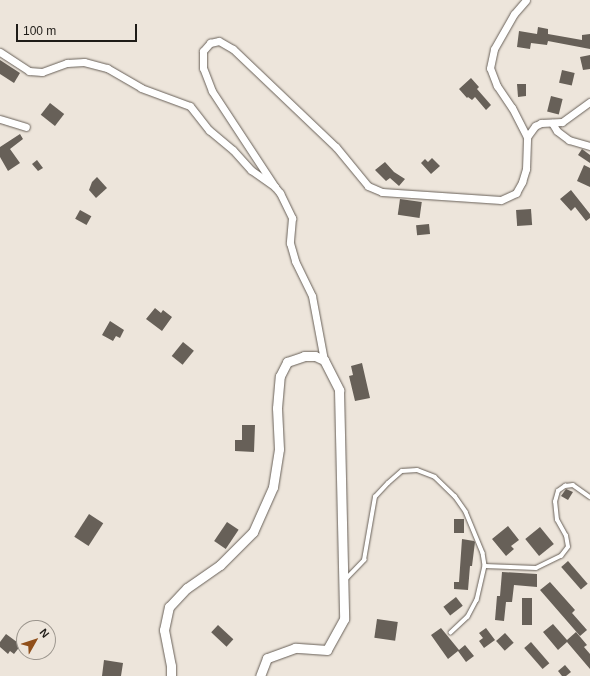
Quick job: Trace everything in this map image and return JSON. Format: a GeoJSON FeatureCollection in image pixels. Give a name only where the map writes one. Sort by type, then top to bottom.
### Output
{"type":"FeatureCollection","features":[{"type":"Feature","properties":{"kind":"street"},"geometry":{"type":"LineString","coordinates":[[260,676],[267,658],[295,648],[327,650],[344,619],[339,390],[324,360],[312,296],[295,261],[290,243],[292,218],[280,193],[212,91],[203,68],[203,51],[210,43],[219,41],[233,50],[336,147],[368,186],[382,192],[501,200],[516,193],[522,182],[526,170],[527,137],[512,108],[497,86],[490,68],[494,49],[514,14],[526,0]]}},
{"type":"Feature","properties":{"kind":"street"},"geometry":{"type":"LineString","coordinates":[[0,52],[29,71],[42,72],[67,63],[84,62],[107,68],[141,88],[182,102],[190,106],[210,130],[233,150],[251,170],[276,187]]}},
{"type":"Feature","properties":{"kind":"street"},"geometry":{"type":"LineString","coordinates":[[527,137],[535,126],[541,123],[562,122],[590,102]]}},
{"type":"Feature","properties":{"kind":"street"},"geometry":{"type":"LineString","coordinates":[[0,119],[26,127]]}},
{"type":"Feature","properties":{"kind":"street"},"geometry":{"type":"LineString","coordinates":[[552,123],[557,131],[569,140],[590,146]]}},
{"type":"Feature","properties":{"kind":"street"},"geometry":{"type":"LineString","coordinates":[[171,676],[171,666],[164,630],[169,607],[187,588],[220,565],[253,532],[273,487],[279,449],[277,408],[280,376],[287,362],[304,356],[315,356],[324,360]]}},
{"type":"Feature","properties":{"kind":"lane"},"geometry":{"type":"LineString","coordinates":[[343,582],[364,560],[375,497],[402,471],[417,470],[436,477],[455,496],[466,512],[483,553],[485,566],[477,600],[468,617],[451,633]]}},
{"type":"Feature","properties":{"kind":"lane"},"geometry":{"type":"LineString","coordinates":[[485,566],[536,568],[561,556],[568,547],[566,536],[557,520],[555,502],[558,491],[565,486],[573,485],[590,497]]}},
{"type":"Feature","properties":{"kind":"building"},"geometry":{"type":"Polygon","coordinates":[[[538,27],[548,29],[548,34],[582,40],[582,35],[590,34],[590,49],[548,41],[547,45],[531,43],[530,49],[517,47],[519,31],[537,34],[538,27]]]}},
{"type":"Feature","properties":{"kind":"building"},"geometry":{"type":"Polygon","coordinates":[[[590,55],[590,69],[583,70],[580,57],[590,55]]]}},
{"type":"Feature","properties":{"kind":"building"},"geometry":{"type":"Polygon","coordinates":[[[0,60],[20,73],[14,83],[0,74],[0,60]]]}},
{"type":"Feature","properties":{"kind":"building"},"geometry":{"type":"Polygon","coordinates":[[[562,70],[575,73],[572,86],[559,83],[562,70]]]}},
{"type":"Feature","properties":{"kind":"building"},"geometry":{"type":"Polygon","coordinates":[[[471,78],[479,87],[477,89],[491,105],[486,110],[475,97],[472,100],[468,97],[467,98],[459,89],[471,78]]]}},
{"type":"Feature","properties":{"kind":"building"},"geometry":{"type":"Polygon","coordinates":[[[517,84],[526,84],[526,96],[518,97],[517,84]]]}},
{"type":"Feature","properties":{"kind":"building"},"geometry":{"type":"Polygon","coordinates":[[[551,96],[563,99],[559,114],[547,112],[551,96]]]}},
{"type":"Feature","properties":{"kind":"building"},"geometry":{"type":"Polygon","coordinates":[[[50,103],[64,114],[55,126],[41,115],[50,103]]]}},
{"type":"Feature","properties":{"kind":"building"},"geometry":{"type":"Polygon","coordinates":[[[20,134],[23,139],[10,149],[20,163],[8,171],[0,157],[0,147],[20,134]]]}},
{"type":"Feature","properties":{"kind":"building"},"geometry":{"type":"Polygon","coordinates":[[[582,149],[590,155],[590,163],[578,155],[582,149]]]}},
{"type":"Feature","properties":{"kind":"building"},"geometry":{"type":"Polygon","coordinates":[[[432,158],[440,166],[431,174],[421,163],[425,159],[428,162],[432,158]]]}},
{"type":"Feature","properties":{"kind":"building"},"geometry":{"type":"Polygon","coordinates":[[[37,160],[43,168],[38,171],[32,164],[37,160]]]}},
{"type":"Feature","properties":{"kind":"building"},"geometry":{"type":"Polygon","coordinates":[[[385,162],[394,172],[405,179],[399,186],[390,178],[386,181],[375,170],[385,162]]]}},
{"type":"Feature","properties":{"kind":"building"},"geometry":{"type":"Polygon","coordinates":[[[584,165],[590,168],[590,187],[577,181],[584,165]]]}},
{"type":"Feature","properties":{"kind":"building"},"geometry":{"type":"Polygon","coordinates":[[[97,177],[107,188],[96,198],[89,190],[92,182],[97,177]]]}},
{"type":"Feature","properties":{"kind":"building"},"geometry":{"type":"Polygon","coordinates":[[[571,190],[590,214],[590,218],[586,221],[575,207],[571,211],[560,199],[571,190]]]}},
{"type":"Feature","properties":{"kind":"building"},"geometry":{"type":"Polygon","coordinates":[[[400,199],[422,202],[420,218],[398,215],[400,199]]]}},
{"type":"Feature","properties":{"kind":"building"},"geometry":{"type":"Polygon","coordinates":[[[531,209],[532,225],[517,226],[516,210],[531,209]]]}},
{"type":"Feature","properties":{"kind":"building"},"geometry":{"type":"Polygon","coordinates":[[[80,210],[91,216],[87,225],[75,219],[80,210]]]}},
{"type":"Feature","properties":{"kind":"building"},"geometry":{"type":"Polygon","coordinates":[[[429,224],[430,234],[417,235],[416,225],[429,224]]]}},
{"type":"Feature","properties":{"kind":"building"},"geometry":{"type":"Polygon","coordinates":[[[155,308],[161,313],[163,310],[172,317],[162,331],[146,319],[155,308]]]}},
{"type":"Feature","properties":{"kind":"building"},"geometry":{"type":"Polygon","coordinates":[[[110,321],[124,330],[120,338],[116,336],[113,341],[102,335],[110,321]]]}},
{"type":"Feature","properties":{"kind":"building"},"geometry":{"type":"Polygon","coordinates":[[[183,342],[194,351],[183,365],[172,356],[183,342]]]}},
{"type":"Feature","properties":{"kind":"building"},"geometry":{"type":"Polygon","coordinates":[[[362,363],[370,398],[355,401],[349,376],[353,375],[351,366],[362,363]]]}},
{"type":"Feature","properties":{"kind":"building"},"geometry":{"type":"Polygon","coordinates":[[[242,425],[255,425],[254,452],[235,451],[235,440],[242,440],[242,425]]]}},
{"type":"Feature","properties":{"kind":"building"},"geometry":{"type":"Polygon","coordinates":[[[566,489],[573,492],[568,500],[561,496],[566,489]]]}},
{"type":"Feature","properties":{"kind":"building"},"geometry":{"type":"Polygon","coordinates":[[[89,514],[103,523],[89,546],[74,537],[89,514]]]}},
{"type":"Feature","properties":{"kind":"building"},"geometry":{"type":"Polygon","coordinates":[[[454,519],[464,519],[464,533],[454,533],[454,519]]]}},
{"type":"Feature","properties":{"kind":"building"},"geometry":{"type":"Polygon","coordinates":[[[227,522],[239,530],[226,549],[214,541],[227,522]]]}},
{"type":"Feature","properties":{"kind":"building"},"geometry":{"type":"Polygon","coordinates":[[[508,526],[519,540],[511,546],[514,549],[506,556],[492,539],[508,526]]]}},
{"type":"Feature","properties":{"kind":"building"},"geometry":{"type":"Polygon","coordinates":[[[540,527],[554,544],[539,556],[525,539],[540,527]]]}},
{"type":"Feature","properties":{"kind":"building"},"geometry":{"type":"Polygon","coordinates":[[[462,539],[475,542],[472,566],[470,566],[468,590],[454,589],[454,582],[459,582],[462,539]]]}},
{"type":"Feature","properties":{"kind":"building"},"geometry":{"type":"Polygon","coordinates":[[[568,561],[588,584],[581,590],[561,567],[568,561]]]}},
{"type":"Feature","properties":{"kind":"building"},"geometry":{"type":"Polygon","coordinates":[[[502,572],[537,574],[537,587],[514,585],[512,602],[506,602],[504,621],[495,620],[497,596],[500,596],[502,572]]]}},
{"type":"Feature","properties":{"kind":"building"},"geometry":{"type":"Polygon","coordinates":[[[550,582],[575,610],[572,613],[587,630],[580,636],[540,590],[550,582]]]}},
{"type":"Feature","properties":{"kind":"building"},"geometry":{"type":"Polygon","coordinates":[[[456,597],[463,606],[450,616],[443,607],[456,597]]]}},
{"type":"Feature","properties":{"kind":"building"},"geometry":{"type":"Polygon","coordinates":[[[522,598],[532,598],[532,625],[522,625],[522,598]]]}},
{"type":"Feature","properties":{"kind":"building"},"geometry":{"type":"Polygon","coordinates":[[[377,619],[398,622],[395,641],[374,638],[377,619]]]}},
{"type":"Feature","properties":{"kind":"building"},"geometry":{"type":"Polygon","coordinates":[[[553,624],[567,640],[576,632],[587,645],[584,647],[590,654],[590,669],[567,642],[558,650],[543,632],[553,624]]]}},
{"type":"Feature","properties":{"kind":"building"},"geometry":{"type":"Polygon","coordinates":[[[218,625],[233,639],[227,647],[211,632],[218,625]]]}},
{"type":"Feature","properties":{"kind":"building"},"geometry":{"type":"Polygon","coordinates":[[[441,628],[459,650],[465,645],[474,656],[466,662],[458,651],[448,659],[431,635],[441,628]]]}},
{"type":"Feature","properties":{"kind":"building"},"geometry":{"type":"Polygon","coordinates":[[[486,628],[495,640],[484,648],[479,641],[483,638],[479,633],[486,628]]]}},
{"type":"Feature","properties":{"kind":"building"},"geometry":{"type":"Polygon","coordinates":[[[505,633],[514,643],[505,651],[496,641],[505,633]]]}},
{"type":"Feature","properties":{"kind":"building"},"geometry":{"type":"Polygon","coordinates":[[[6,634],[16,641],[16,651],[14,654],[10,651],[8,654],[0,647],[0,642],[6,634]]]}},
{"type":"Feature","properties":{"kind":"building"},"geometry":{"type":"Polygon","coordinates":[[[531,642],[549,663],[543,669],[524,648],[531,642]]]}},
{"type":"Feature","properties":{"kind":"building"},"geometry":{"type":"Polygon","coordinates":[[[104,660],[123,663],[121,676],[102,676],[104,660]]]}},
{"type":"Feature","properties":{"kind":"building"},"geometry":{"type":"Polygon","coordinates":[[[565,665],[571,672],[566,676],[562,676],[558,671],[565,665]]]}}]}
